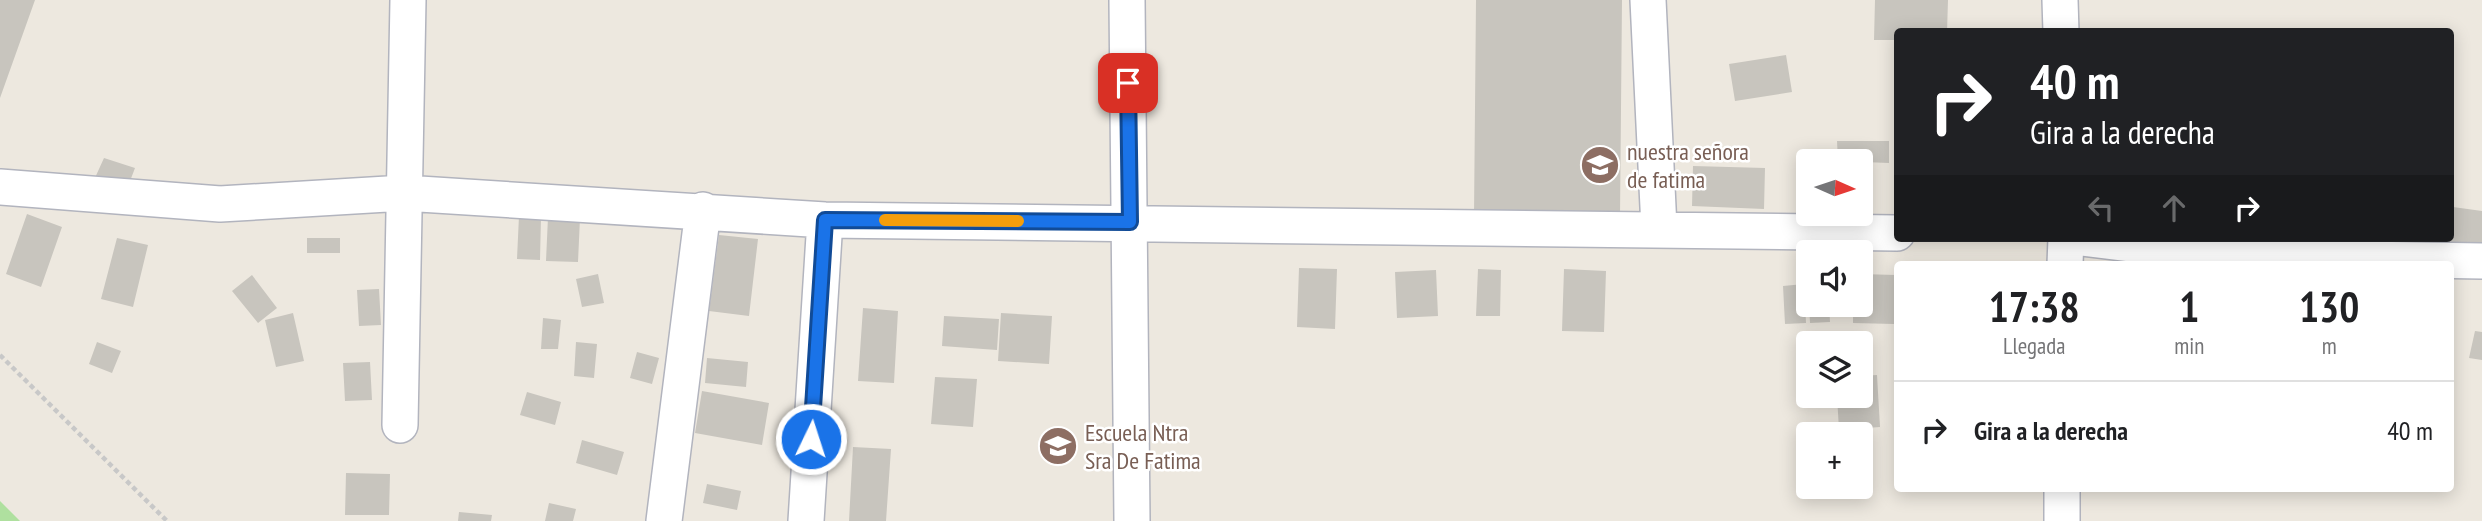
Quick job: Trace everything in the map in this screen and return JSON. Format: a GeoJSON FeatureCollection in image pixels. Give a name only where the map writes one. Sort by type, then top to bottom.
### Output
{"type":"FeatureCollection","features":[{"type":"Feature","properties":{"kind":"street"},"geometry":{"type":"LineString","coordinates":[[400,425],[408,0]]}},
{"type":"Feature","properties":{"kind":"street"},"geometry":{"type":"LineString","coordinates":[[1126,0],[1132,521]]}},
{"type":"Feature","properties":{"kind":"street"},"geometry":{"type":"LineString","coordinates":[[1648,0],[1659,229]]}},
{"type":"Feature","properties":{"kind":"street"},"geometry":{"type":"LineString","coordinates":[[0,187],[220,204],[404,193],[703,210],[825,220],[1894,233]]}},
{"type":"Feature","properties":{"kind":"street"},"geometry":{"type":"LineString","coordinates":[[664,521],[703,210]]}},
{"type":"Feature","properties":{"kind":"street"},"geometry":{"type":"LineString","coordinates":[[806,521],[825,220]]}},
{"type":"Feature","properties":{"kind":"street"},"geometry":{"type":"LineString","coordinates":[[2065,261],[2066,242]]}},
{"type":"Feature","properties":{"kind":"street"},"geometry":{"type":"LineString","coordinates":[[2117,242],[2236,257],[2482,261]]}},
{"type":"Feature","properties":{"kind":"street"},"geometry":{"type":"LineString","coordinates":[[2062,492],[2062,521]]}},
{"type":"Feature","properties":{"kind":"path"},"geometry":{"type":"LineString","coordinates":[[0,355],[167,521]]}},
{"type":"Feature","properties":{"kind":"green space"},"geometry":{"type":"Polygon","coordinates":[[[0,501],[20,521],[0,521],[0,501]]]}},
{"type":"Feature","properties":{"kind":"building"},"geometry":{"type":"Polygon","coordinates":[[[0,0],[35,0],[0,98],[0,0]]]}},
{"type":"Feature","properties":{"kind":"building"},"geometry":{"type":"Polygon","coordinates":[[[1476,0],[1622,0],[1620,216],[1474,215],[1476,0]]]}},
{"type":"Feature","properties":{"kind":"building"},"geometry":{"type":"Polygon","coordinates":[[[1875,0],[1948,0],[1947,28],[1894,28],[1894,40],[1874,40],[1875,0]]]}},
{"type":"Feature","properties":{"kind":"building"},"geometry":{"type":"Polygon","coordinates":[[[1786,55],[1792,92],[1735,101],[1729,64],[1786,55]]]}},
{"type":"Feature","properties":{"kind":"building"},"geometry":{"type":"Polygon","coordinates":[[[1837,141],[1889,141],[1889,163],[1873,162],[1873,149],[1837,149],[1837,141]]]}},
{"type":"Feature","properties":{"kind":"building"},"geometry":{"type":"Polygon","coordinates":[[[104,158],[135,168],[127,189],[94,180],[104,158]]]}},
{"type":"Feature","properties":{"kind":"building"},"geometry":{"type":"Polygon","coordinates":[[[1693,166],[1765,168],[1764,209],[1692,206],[1693,166]]]}},
{"type":"Feature","properties":{"kind":"building"},"geometry":{"type":"Polygon","coordinates":[[[2454,207],[2482,211],[2482,245],[2447,249],[2448,242],[2454,242],[2454,207]]]}},
{"type":"Feature","properties":{"kind":"building"},"geometry":{"type":"Polygon","coordinates":[[[27,214],[62,227],[41,287],[6,274],[27,214]]]}},
{"type":"Feature","properties":{"kind":"building"},"geometry":{"type":"Polygon","coordinates":[[[519,216],[541,217],[540,260],[517,259],[519,216]]]}},
{"type":"Feature","properties":{"kind":"building"},"geometry":{"type":"Polygon","coordinates":[[[548,217],[580,218],[578,262],[546,261],[548,217]]]}},
{"type":"Feature","properties":{"kind":"building"},"geometry":{"type":"Polygon","coordinates":[[[719,235],[758,239],[749,316],[709,311],[719,235]]]}},
{"type":"Feature","properties":{"kind":"building"},"geometry":{"type":"Polygon","coordinates":[[[117,238],[148,245],[133,307],[101,299],[117,238]]]}},
{"type":"Feature","properties":{"kind":"building"},"geometry":{"type":"Polygon","coordinates":[[[307,238],[340,238],[340,253],[307,253],[307,238]]]}},
{"type":"Feature","properties":{"kind":"building"},"geometry":{"type":"Polygon","coordinates":[[[2374,242],[2403,242],[2402,249],[2374,242]]]}},
{"type":"Feature","properties":{"kind":"building"},"geometry":{"type":"Polygon","coordinates":[[[1299,268],[1337,269],[1335,329],[1297,327],[1299,268]]]}},
{"type":"Feature","properties":{"kind":"building"},"geometry":{"type":"Polygon","coordinates":[[[1478,269],[1501,270],[1500,316],[1476,316],[1478,269]]]}},
{"type":"Feature","properties":{"kind":"building"},"geometry":{"type":"Polygon","coordinates":[[[1564,269],[1606,271],[1604,332],[1562,331],[1564,269]]]}},
{"type":"Feature","properties":{"kind":"building"},"geometry":{"type":"Polygon","coordinates":[[[1436,270],[1438,316],[1397,318],[1395,272],[1436,270]]]}},
{"type":"Feature","properties":{"kind":"building"},"geometry":{"type":"Polygon","coordinates":[[[598,274],[604,303],[582,307],[576,279],[598,274]]]}},
{"type":"Feature","properties":{"kind":"building"},"geometry":{"type":"Polygon","coordinates":[[[1873,274],[1894,275],[1894,324],[1853,323],[1853,317],[1873,317],[1873,274]]]}},
{"type":"Feature","properties":{"kind":"building"},"geometry":{"type":"Polygon","coordinates":[[[252,275],[277,308],[258,323],[232,291],[252,275]]]}},
{"type":"Feature","properties":{"kind":"building"},"geometry":{"type":"Polygon","coordinates":[[[1796,285],[1796,317],[1806,317],[1806,323],[1785,324],[1783,286],[1796,285]]]}},
{"type":"Feature","properties":{"kind":"building"},"geometry":{"type":"Polygon","coordinates":[[[379,289],[381,325],[359,326],[357,290],[379,289]]]}},
{"type":"Feature","properties":{"kind":"building"},"geometry":{"type":"Polygon","coordinates":[[[863,308],[898,311],[894,383],[858,381],[863,308]]]}},
{"type":"Feature","properties":{"kind":"building"},"geometry":{"type":"Polygon","coordinates":[[[293,313],[304,361],[276,367],[265,320],[293,313]]]}},
{"type":"Feature","properties":{"kind":"building"},"geometry":{"type":"Polygon","coordinates":[[[1001,313],[1052,316],[1049,364],[998,361],[1001,313]]]}},
{"type":"Feature","properties":{"kind":"building"},"geometry":{"type":"Polygon","coordinates":[[[944,316],[999,319],[997,350],[942,346],[944,316]]]}},
{"type":"Feature","properties":{"kind":"building"},"geometry":{"type":"Polygon","coordinates":[[[1810,317],[1830,317],[1830,322],[1810,323],[1810,317]]]}},
{"type":"Feature","properties":{"kind":"building"},"geometry":{"type":"Polygon","coordinates":[[[543,318],[561,320],[558,349],[541,349],[543,318]]]}},
{"type":"Feature","properties":{"kind":"building"},"geometry":{"type":"Polygon","coordinates":[[[2475,331],[2482,332],[2482,360],[2469,358],[2475,331]]]}},
{"type":"Feature","properties":{"kind":"building"},"geometry":{"type":"Polygon","coordinates":[[[97,342],[121,351],[112,373],[89,364],[97,342]]]}},
{"type":"Feature","properties":{"kind":"building"},"geometry":{"type":"Polygon","coordinates":[[[576,342],[597,344],[594,378],[574,376],[576,342]]]}},
{"type":"Feature","properties":{"kind":"building"},"geometry":{"type":"Polygon","coordinates":[[[637,352],[659,358],[652,384],[630,378],[637,352]]]}},
{"type":"Feature","properties":{"kind":"building"},"geometry":{"type":"Polygon","coordinates":[[[707,358],[748,362],[746,387],[705,383],[707,358]]]}},
{"type":"Feature","properties":{"kind":"building"},"geometry":{"type":"Polygon","coordinates":[[[370,362],[372,400],[345,401],[343,363],[370,362]]]}},
{"type":"Feature","properties":{"kind":"building"},"geometry":{"type":"Polygon","coordinates":[[[1873,375],[1877,375],[1880,427],[1873,428],[1873,422],[1839,422],[1838,408],[1873,408],[1873,375]]]}},
{"type":"Feature","properties":{"kind":"building"},"geometry":{"type":"Polygon","coordinates":[[[935,377],[977,379],[973,427],[931,424],[935,377]]]}},
{"type":"Feature","properties":{"kind":"building"},"geometry":{"type":"Polygon","coordinates":[[[702,391],[769,403],[762,445],[695,433],[702,391]]]}},
{"type":"Feature","properties":{"kind":"building"},"geometry":{"type":"Polygon","coordinates":[[[527,392],[561,402],[555,425],[520,415],[527,392]]]}},
{"type":"Feature","properties":{"kind":"building"},"geometry":{"type":"Polygon","coordinates":[[[582,440],[624,452],[617,475],[576,463],[582,440]]]}},
{"type":"Feature","properties":{"kind":"building"},"geometry":{"type":"Polygon","coordinates":[[[853,447],[891,449],[886,521],[849,521],[853,447]]]}},
{"type":"Feature","properties":{"kind":"building"},"geometry":{"type":"Polygon","coordinates":[[[346,473],[390,474],[389,515],[345,515],[346,473]]]}},
{"type":"Feature","properties":{"kind":"building"},"geometry":{"type":"Polygon","coordinates":[[[707,484],[741,491],[737,510],[703,503],[707,484]]]}},
{"type":"Feature","properties":{"kind":"building"},"geometry":{"type":"Polygon","coordinates":[[[549,503],[576,509],[573,521],[545,521],[549,503]]]}},
{"type":"Feature","properties":{"kind":"building"},"geometry":{"type":"Polygon","coordinates":[[[459,512],[492,515],[491,521],[458,521],[459,512]]]}},
{"type":"Feature","properties":{"kind":"slow traffic"},"geometry":{"type":"LineString","coordinates":[[885,220],[1018,221]]}},
{"type":"Feature","properties":{"kind":"place","name":"nuestra señora de fatima"},"geometry":{"type":"Point","coordinates":[1600,165]}},
{"type":"Feature","properties":{"kind":"place","name":"Escuela Ntra Sra De Fatima"},"geometry":{"type":"Point","coordinates":[1058,446]}},
{"type":"Feature","properties":{"kind":"route"},"geometry":{"type":"LineString","coordinates":[[811,439],[825,220],[1130,222],[1128,83]]}}]}
